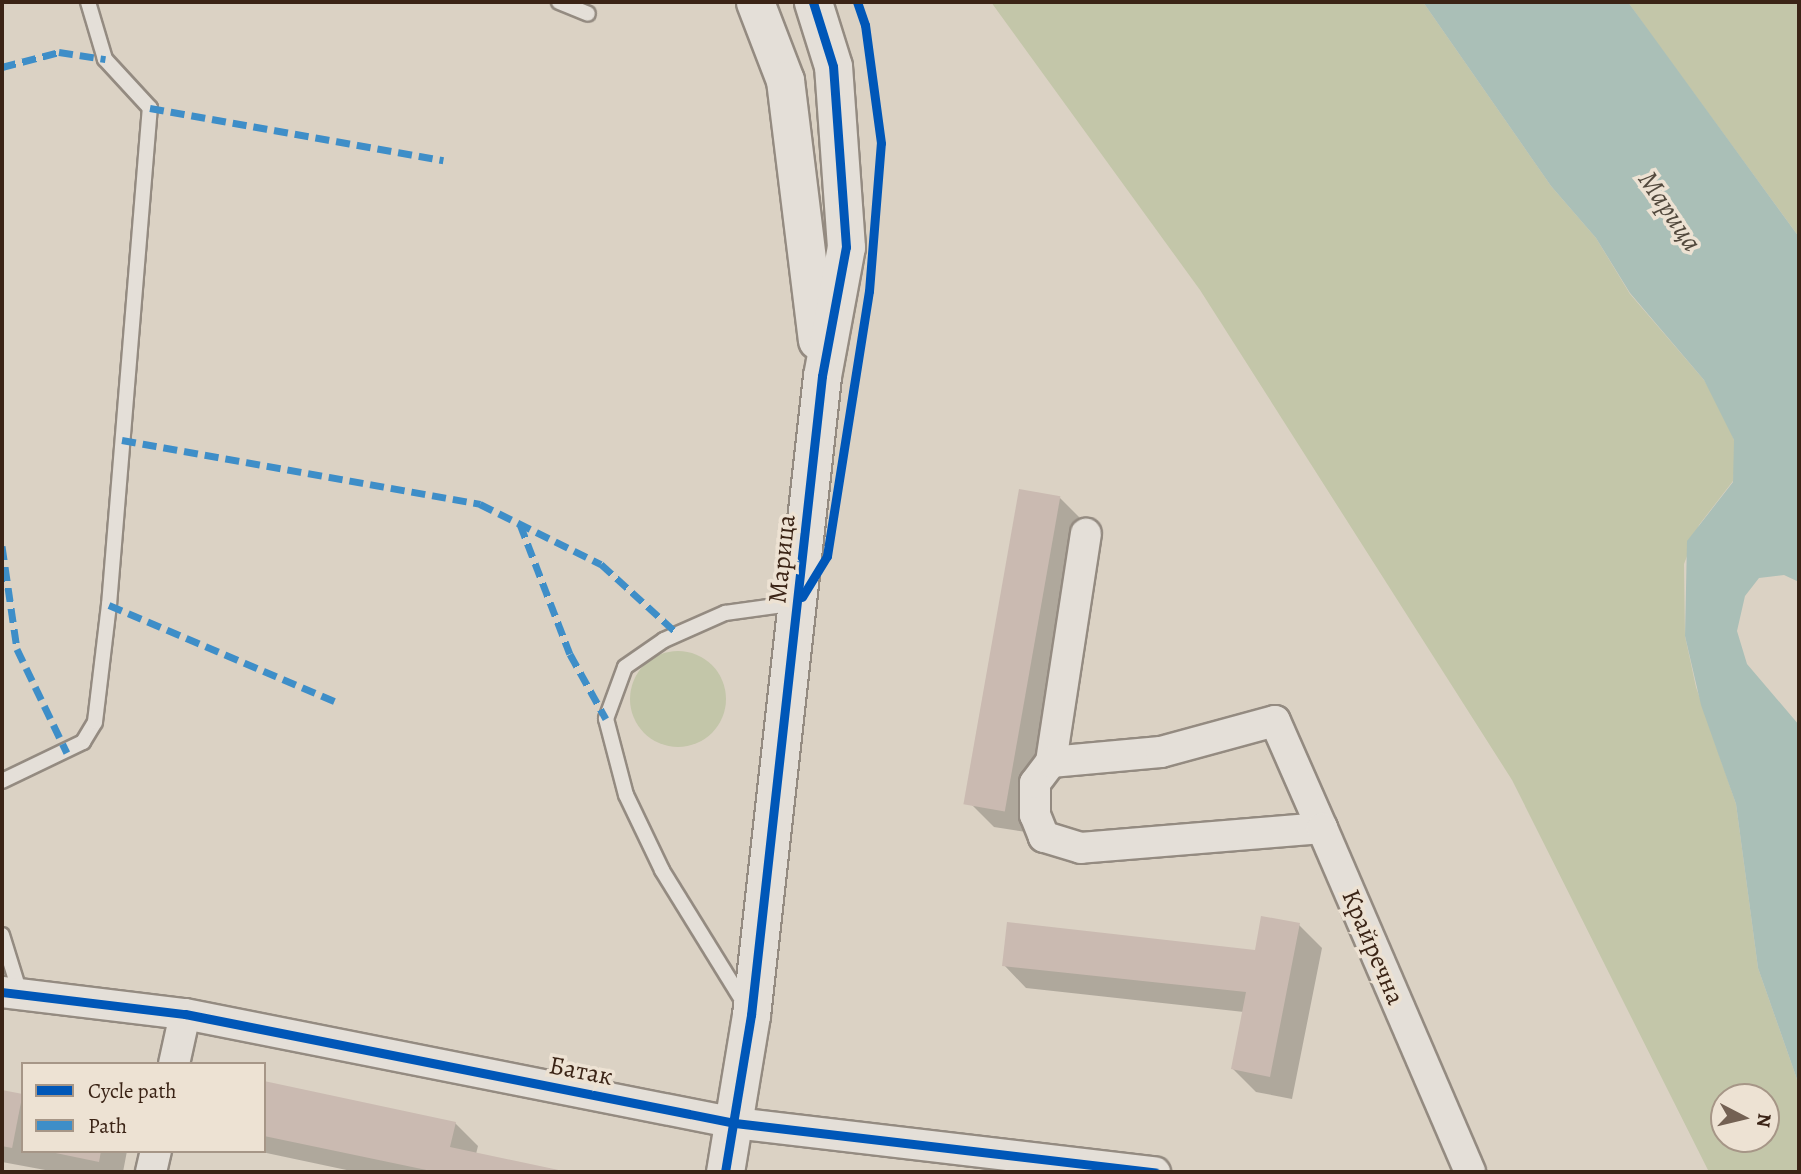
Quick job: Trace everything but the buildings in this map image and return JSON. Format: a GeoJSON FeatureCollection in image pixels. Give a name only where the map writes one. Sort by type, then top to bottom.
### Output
{"type":"FeatureCollection","features":[{"type":"Feature","properties":{"kind":"street","name":"Марица"},"geometry":{"type":"LineString","coordinates":[[755,2],[785,80],[822,376]]}},
{"type":"Feature","properties":{"kind":"street","name":"Марица"},"geometry":{"type":"LineString","coordinates":[[725,1172],[736,1122],[751,1014],[822,376],[846,247],[833,66],[813,2]]}},
{"type":"Feature","properties":{"kind":"street"},"geometry":{"type":"LineString","coordinates":[[1086,534],[1051,762],[1035,783],[1035,815],[1044,837],[1081,848],[1322,828]]}},
{"type":"Feature","properties":{"kind":"street","name":"Крайречна"},"geometry":{"type":"LineString","coordinates":[[1051,762],[1161,752],[1275,721],[1470,1172]]}},
{"type":"Feature","properties":{"kind":"street","name":"Батак"},"geometry":{"type":"LineString","coordinates":[[11,992],[185,1014],[736,1122],[996,1163],[1155,1172]]}},
{"type":"Feature","properties":{"kind":"street"},"geometry":{"type":"LineString","coordinates":[[174,1062],[185,1014]]}},
{"type":"Feature","properties":{"kind":"street"},"geometry":{"type":"LineString","coordinates":[[151,1172],[156,1153]]}},
{"type":"Feature","properties":{"kind":"lane"},"geometry":{"type":"LineString","coordinates":[[2,781],[83,742],[95,722],[109,605],[149,108],[105,60],[88,2]]}},
{"type":"Feature","properties":{"kind":"lane"},"geometry":{"type":"LineString","coordinates":[[559,2],[588,14]]}},
{"type":"Feature","properties":{"kind":"lane"},"geometry":{"type":"LineString","coordinates":[[751,1014],[662,870],[626,795],[606,719],[625,667],[664,640],[725,613],[798,603]]}},
{"type":"Feature","properties":{"kind":"lane"},"geometry":{"type":"LineString","coordinates":[[2,935],[11,992]]}},
{"type":"Feature","properties":{"kind":"green space"},"geometry":{"type":"Polygon","coordinates":[[[991,2],[1423,2],[1551,186],[1596,238],[1630,294],[1704,380],[1725,415],[1734,440],[1735,465],[1733,481],[1699,525],[1684,564],[1685,636],[1696,687],[1736,804],[1758,968],[1799,1085],[1799,1172],[1709,1172],[1512,780],[1200,290],[991,2]]]}},
{"type":"Feature","properties":{"kind":"green space"},"geometry":{"type":"Polygon","coordinates":[[[1628,2],[1799,2],[1799,237],[1652,36],[1628,2]]]}},
{"type":"Feature","properties":{"kind":"green space"},"geometry":{"type":"Polygon","coordinates":[[[678,651],[696,655],[712,665],[722,681],[726,699],[722,717],[712,733],[696,743],[678,747],[660,743],[644,733],[634,717],[630,699],[634,681],[644,665],[660,655],[678,651]]]}},
{"type":"Feature","properties":{"kind":"water"},"geometry":{"type":"Polygon","coordinates":[[[1423,2],[1628,2],[1799,237],[1799,582],[1784,575],[1759,578],[1745,596],[1737,631],[1747,664],[1799,725],[1799,1085],[1758,968],[1736,804],[1701,705],[1685,636],[1687,541],[1733,482],[1734,440],[1704,380],[1630,293],[1596,238],[1551,186],[1423,2]]]}},
{"type":"Feature","properties":{"kind":"marked path"},"geometry":{"type":"LineString","coordinates":[[2,67],[59,52],[105,59]]}},
{"type":"Feature","properties":{"kind":"marked path"},"geometry":{"type":"LineString","coordinates":[[150,108],[443,160]]}},
{"type":"Feature","properties":{"kind":"marked path"},"geometry":{"type":"LineString","coordinates":[[122,440],[480,504],[601,564],[678,634]]}},
{"type":"Feature","properties":{"kind":"marked path"},"geometry":{"type":"LineString","coordinates":[[520,524],[570,654],[606,719]]}},
{"type":"Feature","properties":{"kind":"marked path"},"geometry":{"type":"LineString","coordinates":[[2,546],[17,649],[67,753]]}},
{"type":"Feature","properties":{"kind":"marked path"},"geometry":{"type":"LineString","coordinates":[[109,605],[339,703]]}},
{"type":"Feature","properties":{"kind":"cycle path"},"geometry":{"type":"LineString","coordinates":[[725,1172],[751,1015],[822,376],[846,247],[833,66],[813,2]]}},
{"type":"Feature","properties":{"kind":"cycle path"},"geometry":{"type":"LineString","coordinates":[[802,597],[827,556],[869,291],[881,143],[865,25],[857,2]]}},
{"type":"Feature","properties":{"kind":"cycle path"},"geometry":{"type":"LineString","coordinates":[[2,992],[185,1014],[735,1123],[1155,1172]]}}]}
